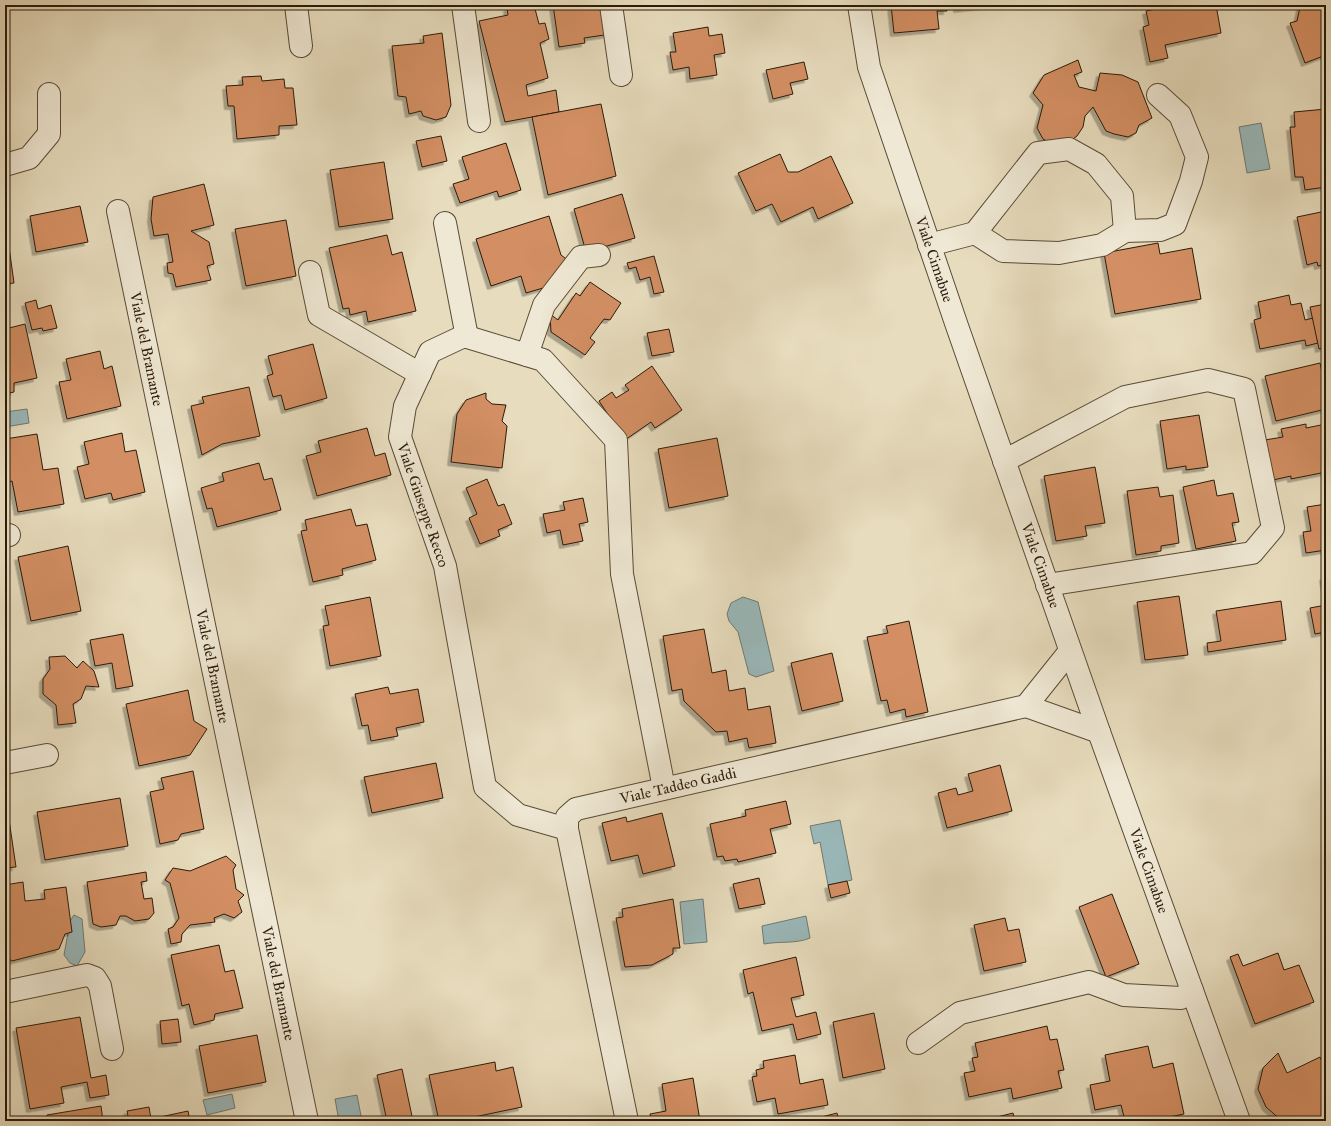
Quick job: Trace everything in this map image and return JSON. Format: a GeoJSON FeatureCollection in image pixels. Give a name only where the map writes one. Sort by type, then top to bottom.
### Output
{"type":"FeatureCollection","features":[{"type":"Feature","properties":{"kind":"street"},"geometry":{"type":"LineString","coordinates":[[296,5],[301,46]]}},
{"type":"Feature","properties":{"kind":"street"},"geometry":{"type":"LineString","coordinates":[[463,5],[479,122]]}},
{"type":"Feature","properties":{"kind":"street"},"geometry":{"type":"LineString","coordinates":[[611,5],[621,75]]}},
{"type":"Feature","properties":{"kind":"street","name":"Viale Cimabue"},"geometry":{"type":"LineString","coordinates":[[859,5],[869,67],[1047,585],[1192,991],[1233,1119]]}},
{"type":"Feature","properties":{"kind":"street"},"geometry":{"type":"LineString","coordinates":[[5,165],[29,158],[48,134],[49,94]]}},
{"type":"Feature","properties":{"kind":"street"},"geometry":{"type":"LineString","coordinates":[[975,233],[1002,251],[1059,253],[1102,245],[1125,231],[1160,230],[1175,224],[1191,180],[1197,157],[1180,115],[1158,95]]}},
{"type":"Feature","properties":{"kind":"street"},"geometry":{"type":"LineString","coordinates":[[929,245],[975,233],[1038,153],[1069,149],[1096,164],[1122,196],[1125,231]]}},
{"type":"Feature","properties":{"kind":"street","name":"Viale del Bramante"},"geometry":{"type":"LineString","coordinates":[[118,211],[307,1121]]}},
{"type":"Feature","properties":{"kind":"street"},"geometry":{"type":"LineString","coordinates":[[445,223],[467,337],[543,360],[616,440],[622,574],[664,788]]}},
{"type":"Feature","properties":{"kind":"street"},"geometry":{"type":"LineString","coordinates":[[527,355],[544,305],[581,257],[599,255]]}},
{"type":"Feature","properties":{"kind":"street"},"geometry":{"type":"LineString","coordinates":[[310,272],[320,315],[420,374]]}},
{"type":"Feature","properties":{"kind":"street","name":"Viale Giuseppe Recco"},"geometry":{"type":"LineString","coordinates":[[467,337],[464,336],[430,352],[405,406],[400,437],[445,566],[485,786],[518,815],[567,829]]}},
{"type":"Feature","properties":{"kind":"street"},"geometry":{"type":"LineString","coordinates":[[1004,461],[1125,397],[1208,380],[1244,389],[1273,528],[1252,553],[1047,585]]}},
{"type":"Feature","properties":{"kind":"street"},"geometry":{"type":"LineString","coordinates":[[1070,650],[1026,706],[1099,732]]}},
{"type":"Feature","properties":{"kind":"street","name":"Viale Taddeo Gaddi"},"geometry":{"type":"LineString","coordinates":[[627,1121],[567,829],[566,817],[576,809],[1026,706]]}},
{"type":"Feature","properties":{"kind":"street"},"geometry":{"type":"LineString","coordinates":[[5,763],[47,756]]}},
{"type":"Feature","properties":{"kind":"street"},"geometry":{"type":"LineString","coordinates":[[5,992],[87,975],[95,978],[100,986],[112,1049]]}},
{"type":"Feature","properties":{"kind":"street"},"geometry":{"type":"LineString","coordinates":[[918,1043],[960,1013],[1089,982],[1124,995],[1181,998],[1192,991]]}},
{"type":"Feature","properties":{"kind":"water"},"geometry":{"type":"Polygon","coordinates":[[[1261,123],[1270,169],[1247,173],[1239,127],[1261,123]]]}},
{"type":"Feature","properties":{"kind":"water"},"geometry":{"type":"Polygon","coordinates":[[[27,409],[29,423],[5,427],[5,412],[27,409]]]}},
{"type":"Feature","properties":{"kind":"water"},"geometry":{"type":"Polygon","coordinates":[[[743,597],[758,602],[774,671],[756,677],[749,674],[738,632],[729,621],[727,614],[731,603],[743,597]]]}},
{"type":"Feature","properties":{"kind":"water"},"geometry":{"type":"Polygon","coordinates":[[[840,820],[852,880],[828,885],[820,842],[814,844],[810,826],[840,820]]]}},
{"type":"Feature","properties":{"kind":"water"},"geometry":{"type":"Polygon","coordinates":[[[703,899],[707,942],[684,944],[680,902],[703,899]]]}},
{"type":"Feature","properties":{"kind":"water"},"geometry":{"type":"Polygon","coordinates":[[[74,915],[82,919],[85,952],[77,966],[70,963],[64,955],[68,933],[72,932],[70,921],[74,915]]]}},
{"type":"Feature","properties":{"kind":"water"},"geometry":{"type":"Polygon","coordinates":[[[806,916],[810,938],[799,941],[764,944],[762,926],[806,916]]]}},
{"type":"Feature","properties":{"kind":"water"},"geometry":{"type":"Polygon","coordinates":[[[232,1094],[235,1108],[207,1115],[203,1100],[232,1094]]]}},
{"type":"Feature","properties":{"kind":"water"},"geometry":{"type":"Polygon","coordinates":[[[357,1095],[362,1121],[339,1121],[335,1099],[357,1095]]]}},
{"type":"Feature","properties":{"kind":"building"},"geometry":{"type":"Polygon","coordinates":[[[519,5],[534,5],[539,24],[545,23],[549,39],[540,43],[548,78],[526,85],[528,96],[556,90],[559,112],[505,122],[479,21],[508,15],[507,8],[519,5]]]}},
{"type":"Feature","properties":{"kind":"building"},"geometry":{"type":"Polygon","coordinates":[[[553,5],[607,5],[611,34],[584,38],[585,43],[559,47],[553,5]]]}},
{"type":"Feature","properties":{"kind":"building"},"geometry":{"type":"Polygon","coordinates":[[[891,5],[947,5],[947,11],[937,11],[939,29],[894,33],[891,5]]]}},
{"type":"Feature","properties":{"kind":"building"},"geometry":{"type":"Polygon","coordinates":[[[957,5],[992,5],[957,9],[957,5]]]}},
{"type":"Feature","properties":{"kind":"building"},"geometry":{"type":"Polygon","coordinates":[[[1173,5],[1216,5],[1221,33],[1165,45],[1168,58],[1150,62],[1143,27],[1149,25],[1146,11],[1173,5]]]}},
{"type":"Feature","properties":{"kind":"building"},"geometry":{"type":"Polygon","coordinates":[[[1305,5],[1326,5],[1326,55],[1305,63],[1290,23],[1297,21],[1300,7],[1305,5]]]}},
{"type":"Feature","properties":{"kind":"building"},"geometry":{"type":"Polygon","coordinates":[[[708,27],[709,36],[722,34],[725,53],[714,55],[717,75],[690,79],[689,67],[673,70],[670,52],[676,52],[673,33],[708,27]]]}},
{"type":"Feature","properties":{"kind":"building"},"geometry":{"type":"Polygon","coordinates":[[[442,33],[451,105],[446,117],[436,120],[423,116],[421,111],[409,114],[406,97],[398,96],[392,46],[424,43],[423,36],[442,33]]]}},
{"type":"Feature","properties":{"kind":"building"},"geometry":{"type":"Polygon","coordinates":[[[1078,60],[1082,72],[1074,75],[1079,87],[1096,91],[1100,73],[1122,75],[1138,82],[1152,118],[1139,125],[1136,133],[1128,137],[1106,131],[1093,107],[1085,116],[1083,127],[1077,136],[1069,142],[1053,144],[1043,139],[1037,128],[1043,105],[1033,93],[1044,75],[1078,60]]]}},
{"type":"Feature","properties":{"kind":"building"},"geometry":{"type":"Polygon","coordinates":[[[804,62],[808,79],[790,83],[793,94],[773,99],[766,70],[804,62]]]}},
{"type":"Feature","properties":{"kind":"building"},"geometry":{"type":"Polygon","coordinates":[[[261,76],[262,81],[284,79],[285,88],[293,88],[297,125],[279,126],[279,135],[237,139],[234,106],[228,106],[226,86],[243,85],[242,77],[261,76]]]}},
{"type":"Feature","properties":{"kind":"building"},"geometry":{"type":"Polygon","coordinates":[[[601,104],[616,176],[548,195],[532,117],[601,104]]]}},
{"type":"Feature","properties":{"kind":"building"},"geometry":{"type":"Polygon","coordinates":[[[1326,109],[1326,187],[1305,190],[1303,177],[1295,177],[1290,127],[1295,127],[1294,112],[1326,109]]]}},
{"type":"Feature","properties":{"kind":"building"},"geometry":{"type":"Polygon","coordinates":[[[441,136],[447,161],[422,167],[416,141],[441,136]]]}},
{"type":"Feature","properties":{"kind":"building"},"geometry":{"type":"Polygon","coordinates":[[[506,143],[521,190],[499,197],[497,191],[460,203],[453,184],[469,179],[462,157],[506,143]]]}},
{"type":"Feature","properties":{"kind":"building"},"geometry":{"type":"Polygon","coordinates":[[[780,154],[788,172],[798,172],[831,156],[853,203],[818,219],[813,207],[781,222],[772,204],[756,211],[738,173],[780,154]]]}},
{"type":"Feature","properties":{"kind":"building"},"geometry":{"type":"Polygon","coordinates":[[[384,162],[393,219],[339,227],[330,170],[384,162]]]}},
{"type":"Feature","properties":{"kind":"building"},"geometry":{"type":"Polygon","coordinates":[[[204,184],[214,225],[191,231],[209,242],[214,264],[207,266],[211,280],[176,287],[173,274],[168,273],[167,263],[173,262],[168,234],[154,236],[151,219],[153,197],[204,184]]]}},
{"type":"Feature","properties":{"kind":"building"},"geometry":{"type":"Polygon","coordinates":[[[622,194],[635,238],[586,252],[574,209],[622,194]]]}},
{"type":"Feature","properties":{"kind":"building"},"geometry":{"type":"Polygon","coordinates":[[[80,206],[88,242],[36,252],[30,216],[80,206]]]}},
{"type":"Feature","properties":{"kind":"building"},"geometry":{"type":"Polygon","coordinates":[[[1326,211],[1326,264],[1318,266],[1317,262],[1307,265],[1297,217],[1326,211]]]}},
{"type":"Feature","properties":{"kind":"building"},"geometry":{"type":"Polygon","coordinates":[[[549,216],[561,255],[569,261],[550,286],[526,293],[521,276],[491,286],[476,239],[549,216]]]}},
{"type":"Feature","properties":{"kind":"building"},"geometry":{"type":"Polygon","coordinates":[[[286,220],[296,276],[246,286],[235,229],[286,220]]]}},
{"type":"Feature","properties":{"kind":"building"},"geometry":{"type":"Polygon","coordinates":[[[387,235],[392,255],[402,252],[416,311],[368,322],[366,311],[350,315],[349,308],[343,309],[329,248],[387,235]]]}},
{"type":"Feature","properties":{"kind":"building"},"geometry":{"type":"Polygon","coordinates":[[[1158,243],[1160,254],[1192,248],[1201,299],[1115,314],[1104,253],[1158,243]]]}},
{"type":"Feature","properties":{"kind":"building"},"geometry":{"type":"Polygon","coordinates":[[[5,247],[9,247],[14,283],[5,284],[5,247]]]}},
{"type":"Feature","properties":{"kind":"building"},"geometry":{"type":"Polygon","coordinates":[[[654,256],[664,292],[654,294],[650,277],[640,280],[636,267],[629,269],[627,263],[654,256]]]}},
{"type":"Feature","properties":{"kind":"building"},"geometry":{"type":"Polygon","coordinates":[[[590,282],[621,303],[610,320],[604,319],[590,338],[595,342],[585,355],[551,332],[550,314],[558,320],[576,293],[580,296],[590,282]]]}},
{"type":"Feature","properties":{"kind":"building"},"geometry":{"type":"Polygon","coordinates":[[[1289,295],[1291,305],[1301,303],[1305,320],[1313,318],[1318,343],[1306,346],[1305,340],[1260,349],[1254,320],[1261,318],[1258,302],[1289,295]]]}},
{"type":"Feature","properties":{"kind":"building"},"geometry":{"type":"Polygon","coordinates":[[[36,300],[38,309],[51,305],[57,328],[43,331],[42,328],[32,330],[25,303],[36,300]]]}},
{"type":"Feature","properties":{"kind":"building"},"geometry":{"type":"Polygon","coordinates":[[[1326,304],[1326,347],[1319,349],[1310,307],[1326,304]]]}},
{"type":"Feature","properties":{"kind":"building"},"geometry":{"type":"Polygon","coordinates":[[[25,324],[37,378],[14,383],[14,392],[5,394],[5,329],[25,324]]]}},
{"type":"Feature","properties":{"kind":"building"},"geometry":{"type":"Polygon","coordinates":[[[669,329],[674,352],[652,356],[647,333],[669,329]]]}},
{"type":"Feature","properties":{"kind":"building"},"geometry":{"type":"Polygon","coordinates":[[[313,344],[327,398],[285,410],[281,395],[273,397],[267,376],[273,374],[268,356],[313,344]]]}},
{"type":"Feature","properties":{"kind":"building"},"geometry":{"type":"Polygon","coordinates":[[[100,351],[104,369],[112,366],[121,406],[67,419],[59,382],[71,380],[66,359],[100,351]]]}},
{"type":"Feature","properties":{"kind":"building"},"geometry":{"type":"Polygon","coordinates":[[[1320,363],[1326,390],[1326,409],[1276,421],[1265,376],[1320,363]]]}},
{"type":"Feature","properties":{"kind":"building"},"geometry":{"type":"Polygon","coordinates":[[[652,366],[682,410],[655,428],[651,422],[625,440],[599,401],[612,392],[616,398],[629,390],[625,385],[652,366]]]}},
{"type":"Feature","properties":{"kind":"building"},"geometry":{"type":"Polygon","coordinates":[[[249,387],[260,436],[222,444],[202,455],[191,406],[204,403],[202,397],[249,387]]]}},
{"type":"Feature","properties":{"kind":"building"},"geometry":{"type":"Polygon","coordinates":[[[486,393],[486,399],[492,404],[506,405],[502,421],[507,426],[502,468],[451,462],[457,414],[466,400],[486,393]]]}},
{"type":"Feature","properties":{"kind":"building"},"geometry":{"type":"Polygon","coordinates":[[[1199,415],[1208,467],[1186,470],[1186,466],[1167,469],[1160,421],[1199,415]]]}},
{"type":"Feature","properties":{"kind":"building"},"geometry":{"type":"Polygon","coordinates":[[[1306,424],[1306,428],[1326,424],[1326,472],[1291,479],[1291,476],[1273,480],[1265,440],[1283,437],[1281,429],[1306,424]]]}},
{"type":"Feature","properties":{"kind":"building"},"geometry":{"type":"Polygon","coordinates":[[[367,428],[375,456],[385,453],[391,475],[317,496],[306,456],[321,452],[318,441],[367,428]]]}},
{"type":"Feature","properties":{"kind":"building"},"geometry":{"type":"Polygon","coordinates":[[[122,433],[125,452],[136,450],[145,492],[113,500],[111,493],[85,499],[77,467],[89,464],[84,442],[122,433]]]}},
{"type":"Feature","properties":{"kind":"building"},"geometry":{"type":"Polygon","coordinates":[[[37,434],[43,470],[58,468],[64,504],[18,512],[12,481],[5,483],[5,439],[37,434]]]}},
{"type":"Feature","properties":{"kind":"building"},"geometry":{"type":"Polygon","coordinates":[[[717,438],[728,496],[669,508],[658,449],[717,438]]]}},
{"type":"Feature","properties":{"kind":"building"},"geometry":{"type":"Polygon","coordinates":[[[259,463],[264,480],[272,478],[281,510],[217,527],[212,508],[207,509],[201,488],[224,481],[222,473],[259,463]]]}},
{"type":"Feature","properties":{"kind":"building"},"geometry":{"type":"Polygon","coordinates":[[[1095,467],[1105,523],[1085,526],[1087,536],[1056,541],[1044,476],[1095,467]]]}},
{"type":"Feature","properties":{"kind":"building"},"geometry":{"type":"Polygon","coordinates":[[[487,479],[498,506],[504,504],[512,524],[498,530],[500,536],[480,544],[469,518],[477,514],[466,488],[487,479]]]}},
{"type":"Feature","properties":{"kind":"building"},"geometry":{"type":"Polygon","coordinates":[[[1214,480],[1217,496],[1233,493],[1239,522],[1232,523],[1236,541],[1196,549],[1183,487],[1214,480]]]}},
{"type":"Feature","properties":{"kind":"building"},"geometry":{"type":"Polygon","coordinates":[[[5,487],[9,512],[5,513],[5,487]]]}},
{"type":"Feature","properties":{"kind":"building"},"geometry":{"type":"Polygon","coordinates":[[[1158,487],[1160,497],[1173,495],[1179,543],[1161,546],[1161,551],[1136,555],[1127,491],[1158,487]]]}},
{"type":"Feature","properties":{"kind":"building"},"geometry":{"type":"Polygon","coordinates":[[[583,498],[588,522],[579,524],[583,541],[563,545],[560,530],[547,533],[543,514],[565,510],[563,502],[583,498]]]}},
{"type":"Feature","properties":{"kind":"building"},"geometry":{"type":"Polygon","coordinates":[[[1326,504],[1326,550],[1306,553],[1303,532],[1311,531],[1307,507],[1326,504]]]}},
{"type":"Feature","properties":{"kind":"building"},"geometry":{"type":"Polygon","coordinates":[[[351,509],[356,526],[367,524],[376,560],[342,569],[343,575],[313,582],[301,531],[307,530],[305,520],[351,509]]]}},
{"type":"Feature","properties":{"kind":"building"},"geometry":{"type":"Polygon","coordinates":[[[68,546],[81,611],[31,621],[18,557],[68,546]]]}},
{"type":"Feature","properties":{"kind":"building"},"geometry":{"type":"Polygon","coordinates":[[[1326,576],[1326,594],[1323,577],[1326,576]]]}},
{"type":"Feature","properties":{"kind":"building"},"geometry":{"type":"Polygon","coordinates":[[[1179,596],[1188,655],[1145,660],[1137,602],[1179,596]]]}},
{"type":"Feature","properties":{"kind":"building"},"geometry":{"type":"Polygon","coordinates":[[[370,597],[381,656],[330,666],[323,626],[329,625],[325,606],[370,597]]]}},
{"type":"Feature","properties":{"kind":"building"},"geometry":{"type":"Polygon","coordinates":[[[1281,601],[1286,640],[1208,652],[1207,643],[1221,641],[1216,611],[1281,601]]]}},
{"type":"Feature","properties":{"kind":"building"},"geometry":{"type":"Polygon","coordinates":[[[1326,605],[1326,632],[1315,634],[1310,608],[1326,605]]]}},
{"type":"Feature","properties":{"kind":"building"},"geometry":{"type":"Polygon","coordinates":[[[909,621],[928,712],[906,717],[905,709],[890,713],[887,700],[881,701],[867,637],[888,633],[886,626],[909,621]]]}},
{"type":"Feature","properties":{"kind":"building"},"geometry":{"type":"Polygon","coordinates":[[[704,629],[712,673],[726,670],[729,691],[745,688],[748,710],[770,706],[776,743],[749,748],[747,738],[729,742],[727,731],[716,732],[684,701],[682,689],[672,691],[663,636],[704,629]]]}},
{"type":"Feature","properties":{"kind":"building"},"geometry":{"type":"Polygon","coordinates":[[[123,634],[133,686],[116,689],[112,663],[95,666],[90,640],[123,634]]]}},
{"type":"Feature","properties":{"kind":"building"},"geometry":{"type":"Polygon","coordinates":[[[832,653],[843,701],[802,711],[791,663],[832,653]]]}},
{"type":"Feature","properties":{"kind":"building"},"geometry":{"type":"Polygon","coordinates":[[[65,656],[77,668],[83,661],[94,671],[99,687],[86,686],[81,699],[73,704],[76,723],[58,725],[56,705],[43,694],[43,679],[50,669],[49,657],[65,656]]]}},
{"type":"Feature","properties":{"kind":"building"},"geometry":{"type":"Polygon","coordinates":[[[5,667],[9,697],[5,697],[5,667]]]}},
{"type":"Feature","properties":{"kind":"building"},"geometry":{"type":"Polygon","coordinates":[[[388,687],[390,694],[418,689],[424,722],[396,728],[398,736],[371,741],[368,725],[362,726],[355,694],[388,687]]]}},
{"type":"Feature","properties":{"kind":"building"},"geometry":{"type":"Polygon","coordinates":[[[188,690],[194,721],[207,729],[190,755],[139,766],[126,704],[188,690]]]}},
{"type":"Feature","properties":{"kind":"building"},"geometry":{"type":"Polygon","coordinates":[[[436,763],[443,798],[372,813],[364,777],[436,763]]]}},
{"type":"Feature","properties":{"kind":"building"},"geometry":{"type":"Polygon","coordinates":[[[1000,765],[1012,811],[947,828],[938,793],[956,788],[958,795],[973,791],[968,774],[1000,765]]]}},
{"type":"Feature","properties":{"kind":"building"},"geometry":{"type":"Polygon","coordinates":[[[193,771],[204,829],[181,834],[178,840],[160,844],[150,792],[164,789],[161,778],[193,771]]]}},
{"type":"Feature","properties":{"kind":"building"},"geometry":{"type":"Polygon","coordinates":[[[120,798],[128,846],[45,860],[37,812],[120,798]]]}},
{"type":"Feature","properties":{"kind":"building"},"geometry":{"type":"Polygon","coordinates":[[[786,801],[791,824],[770,829],[776,853],[738,862],[737,859],[725,861],[723,856],[717,857],[710,824],[746,816],[745,810],[786,801]]]}},
{"type":"Feature","properties":{"kind":"building"},"geometry":{"type":"Polygon","coordinates":[[[5,813],[8,813],[16,867],[5,868],[5,813]]]}},
{"type":"Feature","properties":{"kind":"building"},"geometry":{"type":"Polygon","coordinates":[[[662,813],[675,866],[643,874],[638,855],[611,861],[602,823],[626,817],[627,822],[662,813]]]}},
{"type":"Feature","properties":{"kind":"building"},"geometry":{"type":"Polygon","coordinates":[[[226,856],[236,865],[233,870],[236,889],[244,895],[238,901],[242,912],[234,918],[224,914],[214,918],[215,922],[190,925],[182,934],[181,942],[171,944],[168,929],[173,927],[179,918],[170,883],[165,880],[173,868],[190,871],[226,856]]]}},
{"type":"Feature","properties":{"kind":"building"},"geometry":{"type":"Polygon","coordinates":[[[146,872],[147,881],[141,882],[144,899],[152,898],[154,913],[149,919],[135,921],[126,916],[120,916],[116,925],[101,927],[93,924],[87,882],[146,872]]]}},
{"type":"Feature","properties":{"kind":"building"},"geometry":{"type":"Polygon","coordinates":[[[759,878],[765,904],[739,909],[733,884],[759,878]]]}},
{"type":"Feature","properties":{"kind":"building"},"geometry":{"type":"Polygon","coordinates":[[[847,881],[850,893],[831,898],[828,885],[847,881]]]}},
{"type":"Feature","properties":{"kind":"building"},"geometry":{"type":"Polygon","coordinates":[[[23,882],[25,901],[45,899],[44,890],[66,887],[72,932],[65,934],[59,949],[12,961],[5,956],[5,885],[23,882]]]}},
{"type":"Feature","properties":{"kind":"building"},"geometry":{"type":"Polygon","coordinates":[[[1112,894],[1139,964],[1106,977],[1079,907],[1112,894]]]}},
{"type":"Feature","properties":{"kind":"building"},"geometry":{"type":"Polygon","coordinates":[[[673,899],[680,948],[673,948],[673,954],[652,965],[625,967],[616,918],[623,917],[622,909],[673,899]]]}},
{"type":"Feature","properties":{"kind":"building"},"geometry":{"type":"Polygon","coordinates":[[[1005,918],[1008,931],[1019,929],[1026,962],[984,971],[974,925],[1005,918]]]}},
{"type":"Feature","properties":{"kind":"building"},"geometry":{"type":"Polygon","coordinates":[[[219,945],[225,972],[234,970],[243,1008],[215,1014],[214,1020],[194,1025],[189,1004],[182,1006],[171,955],[219,945]]]}},
{"type":"Feature","properties":{"kind":"building"},"geometry":{"type":"Polygon","coordinates":[[[1278,953],[1284,970],[1299,965],[1314,1002],[1255,1024],[1230,957],[1238,954],[1243,966],[1278,953]]]}},
{"type":"Feature","properties":{"kind":"building"},"geometry":{"type":"Polygon","coordinates":[[[796,957],[804,995],[791,998],[796,1017],[816,1012],[821,1034],[797,1040],[793,1024],[762,1031],[753,992],[748,994],[743,970],[796,957]]]}},
{"type":"Feature","properties":{"kind":"building"},"geometry":{"type":"Polygon","coordinates":[[[874,1013],[885,1069],[843,1078],[833,1022],[874,1013]]]}},
{"type":"Feature","properties":{"kind":"building"},"geometry":{"type":"Polygon","coordinates":[[[80,1017],[91,1078],[106,1075],[109,1095],[90,1098],[87,1082],[61,1087],[64,1103],[30,1109],[16,1028],[80,1017]]]}},
{"type":"Feature","properties":{"kind":"building"},"geometry":{"type":"Polygon","coordinates":[[[178,1019],[181,1042],[162,1044],[160,1021],[178,1019]]]}},
{"type":"Feature","properties":{"kind":"building"},"geometry":{"type":"Polygon","coordinates":[[[1047,1026],[1050,1040],[1057,1039],[1064,1070],[1058,1071],[1062,1088],[1013,1099],[1011,1088],[969,1097],[964,1073],[975,1071],[972,1058],[978,1057],[975,1043],[1047,1026]]]}},
{"type":"Feature","properties":{"kind":"building"},"geometry":{"type":"Polygon","coordinates":[[[257,1035],[266,1082],[208,1093],[199,1046],[257,1035]]]}},
{"type":"Feature","properties":{"kind":"building"},"geometry":{"type":"Polygon","coordinates":[[[1148,1046],[1153,1068],[1173,1063],[1184,1114],[1150,1121],[1125,1121],[1121,1105],[1095,1110],[1090,1085],[1110,1081],[1105,1055],[1148,1046]]]}},
{"type":"Feature","properties":{"kind":"building"},"geometry":{"type":"Polygon","coordinates":[[[1278,1053],[1287,1073],[1320,1057],[1326,1071],[1326,1092],[1324,1093],[1326,1097],[1326,1116],[1315,1121],[1282,1121],[1266,1107],[1258,1089],[1263,1068],[1278,1053]]]}},
{"type":"Feature","properties":{"kind":"building"},"geometry":{"type":"Polygon","coordinates":[[[795,1055],[800,1084],[823,1079],[828,1105],[778,1114],[775,1098],[757,1102],[752,1077],[757,1076],[756,1070],[764,1068],[763,1061],[795,1055]]]}},
{"type":"Feature","properties":{"kind":"building"},"geometry":{"type":"Polygon","coordinates":[[[495,1062],[496,1071],[513,1067],[522,1107],[455,1121],[439,1121],[429,1075],[495,1062]]]}},
{"type":"Feature","properties":{"kind":"building"},"geometry":{"type":"Polygon","coordinates":[[[402,1069],[413,1121],[387,1121],[377,1075],[402,1069]]]}},
{"type":"Feature","properties":{"kind":"building"},"geometry":{"type":"Polygon","coordinates":[[[693,1078],[700,1121],[651,1121],[650,1114],[666,1111],[662,1084],[693,1078]]]}},
{"type":"Feature","properties":{"kind":"building"},"geometry":{"type":"Polygon","coordinates":[[[101,1106],[103,1121],[47,1121],[47,1115],[101,1106]]]}},
{"type":"Feature","properties":{"kind":"building"},"geometry":{"type":"Polygon","coordinates":[[[149,1107],[151,1119],[188,1111],[190,1121],[129,1121],[127,1111],[149,1107]]]}},
{"type":"Feature","properties":{"kind":"building"},"geometry":{"type":"Polygon","coordinates":[[[837,1113],[839,1121],[810,1121],[810,1120],[837,1113]]]}},
{"type":"Feature","properties":{"kind":"building"},"geometry":{"type":"Polygon","coordinates":[[[1013,1113],[1015,1121],[997,1121],[997,1117],[1013,1113]]]}}]}
